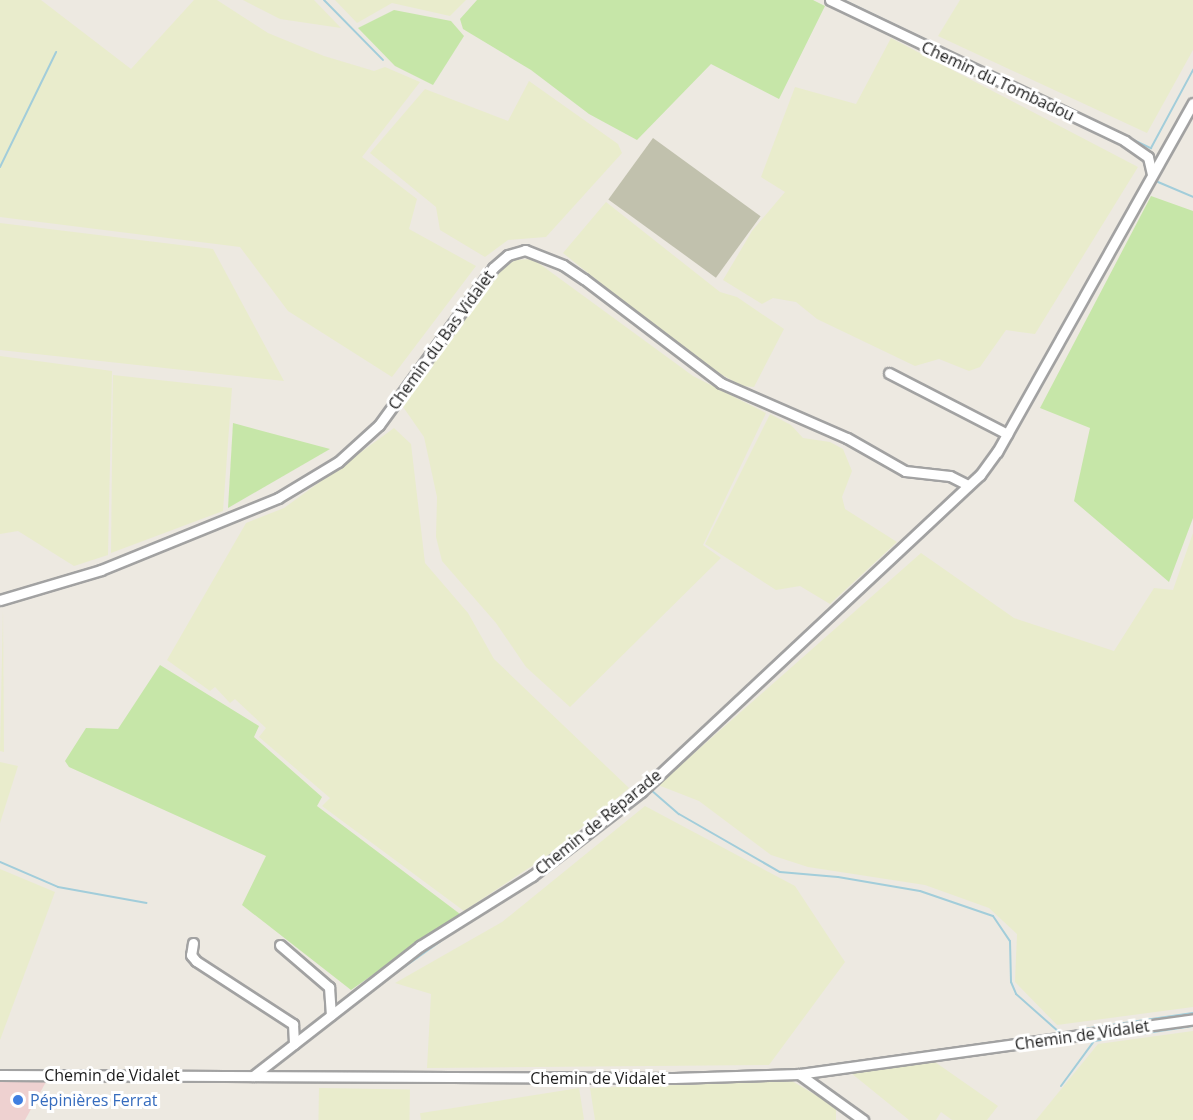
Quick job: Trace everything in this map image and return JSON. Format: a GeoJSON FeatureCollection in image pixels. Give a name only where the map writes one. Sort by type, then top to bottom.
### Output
{"type":"FeatureCollection","features":[{"type":"Feature","properties":{"kind":"street","name":"Chemin du Tombadou"},"geometry":{"type":"LineString","coordinates":[[833,1],[1125,141],[1148,157],[1152,175]]}},
{"type":"Feature","properties":{"kind":"street","name":"Chemin de Réparade"},"geometry":{"type":"LineString","coordinates":[[253,1076],[420,946],[532,876],[641,792],[968,485],[1007,434],[1193,103]]}},
{"type":"Feature","properties":{"kind":"street","name":"Chemin du Bas Vidalet"},"geometry":{"type":"LineString","coordinates":[[0,600],[101,570],[267,502],[338,462],[379,425],[493,268],[508,255],[525,250],[584,279],[722,383],[847,438],[905,471],[950,476],[968,485]]}},
{"type":"Feature","properties":{"kind":"street"},"geometry":{"type":"LineString","coordinates":[[889,374],[1007,434]]}},
{"type":"Feature","properties":{"kind":"street"},"geometry":{"type":"LineString","coordinates":[[193,943],[191,955],[196,961],[293,1024],[294,1044]]}},
{"type":"Feature","properties":{"kind":"street"},"geometry":{"type":"LineString","coordinates":[[279,945],[329,987],[331,1015]]}},
{"type":"Feature","properties":{"kind":"street","name":"Chemin de Vidalet"},"geometry":{"type":"LineString","coordinates":[[0,1074],[674,1078],[799,1074],[1193,1019]]}},
{"type":"Feature","properties":{"kind":"street"},"geometry":{"type":"LineString","coordinates":[[799,1074],[863,1120]]}},
{"type":"Feature","properties":{"kind":"shaded area"},"geometry":{"type":"Polygon","coordinates":[[[0,0],[41,0],[131,69],[194,0],[217,0],[268,33],[324,56],[374,71],[385,67],[420,82],[362,157],[417,199],[409,229],[476,266],[392,377],[288,311],[240,247],[0,217],[0,0]]]}},
{"type":"Feature","properties":{"kind":"shaded area"},"geometry":{"type":"Polygon","coordinates":[[[243,0],[314,0],[341,28],[280,19],[243,0]]]}},
{"type":"Feature","properties":{"kind":"shaded area"},"geometry":{"type":"Polygon","coordinates":[[[335,0],[466,0],[450,16],[392,3],[357,23],[335,0]]]}},
{"type":"Feature","properties":{"kind":"shaded area"},"geometry":{"type":"Polygon","coordinates":[[[960,0],[1193,0],[1193,50],[1147,133],[938,36],[960,0]]]}},
{"type":"Feature","properties":{"kind":"shaded area"},"geometry":{"type":"Polygon","coordinates":[[[891,38],[1138,167],[1035,334],[1006,330],[980,367],[969,371],[939,359],[915,366],[817,319],[796,302],[773,298],[762,304],[723,280],[752,231],[785,192],[761,177],[795,87],[856,104],[891,38]]]}},
{"type":"Feature","properties":{"kind":"shaded area"},"geometry":{"type":"Polygon","coordinates":[[[529,81],[618,144],[622,153],[546,237],[508,240],[485,257],[440,230],[436,207],[370,153],[425,89],[508,121],[529,81]]]}},
{"type":"Feature","properties":{"kind":"shaded area"},"geometry":{"type":"Polygon","coordinates":[[[653,138],[761,216],[716,278],[608,199],[653,138]]]}},
{"type":"Feature","properties":{"kind":"shaded area"},"geometry":{"type":"Polygon","coordinates":[[[606,202],[720,292],[737,297],[784,329],[754,387],[742,386],[699,362],[563,253],[606,202]]]}},
{"type":"Feature","properties":{"kind":"shaded area"},"geometry":{"type":"Polygon","coordinates":[[[0,223],[213,249],[284,381],[0,350],[0,223]]]}},
{"type":"Feature","properties":{"kind":"shaded area"},"geometry":{"type":"Polygon","coordinates":[[[533,259],[693,376],[766,413],[703,545],[721,558],[570,707],[526,667],[496,623],[442,561],[436,537],[437,497],[424,437],[401,404],[499,271],[515,260],[533,259]]]}},
{"type":"Feature","properties":{"kind":"shaded area"},"geometry":{"type":"Polygon","coordinates":[[[0,356],[112,371],[108,555],[74,566],[18,531],[0,534],[0,356]]]}},
{"type":"Feature","properties":{"kind":"shaded area"},"geometry":{"type":"Polygon","coordinates":[[[113,375],[232,388],[223,511],[111,553],[113,375]]]}},
{"type":"Feature","properties":{"kind":"shaded area"},"geometry":{"type":"Polygon","coordinates":[[[770,414],[791,425],[803,438],[830,442],[843,449],[852,471],[842,497],[845,509],[897,542],[830,604],[800,586],[776,590],[705,544],[770,414]]]}},
{"type":"Feature","properties":{"kind":"shaded area"},"geometry":{"type":"Polygon","coordinates":[[[394,428],[411,444],[425,563],[468,613],[494,659],[629,788],[550,854],[464,911],[322,806],[330,798],[259,737],[266,728],[235,699],[230,703],[215,687],[210,691],[167,660],[246,523],[284,508],[394,428]]]}},
{"type":"Feature","properties":{"kind":"shaded area"},"geometry":{"type":"Polygon","coordinates":[[[1193,533],[1193,1007],[1057,1025],[1015,982],[1017,934],[989,908],[925,885],[808,867],[771,855],[699,801],[658,785],[921,553],[1014,618],[1114,651],[1154,588],[1173,590],[1193,533]]]}},
{"type":"Feature","properties":{"kind":"shaded area"},"geometry":{"type":"Polygon","coordinates":[[[3,610],[4,752],[0,751],[3,610]]]}},
{"type":"Feature","properties":{"kind":"shaded area"},"geometry":{"type":"Polygon","coordinates":[[[0,762],[18,766],[0,823],[0,762]]]}},
{"type":"Feature","properties":{"kind":"shaded area"},"geometry":{"type":"Polygon","coordinates":[[[645,806],[795,886],[845,962],[769,1065],[427,1068],[431,994],[395,983],[502,922],[645,806]]]}},
{"type":"Feature","properties":{"kind":"shaded area"},"geometry":{"type":"Polygon","coordinates":[[[0,869],[55,892],[0,1040],[0,869]]]}},
{"type":"Feature","properties":{"kind":"shaded area"},"geometry":{"type":"Polygon","coordinates":[[[1193,1031],[1193,1120],[1036,1120],[1098,1044],[1193,1031]]]}},
{"type":"Feature","properties":{"kind":"shaded area"},"geometry":{"type":"Polygon","coordinates":[[[935,1062],[998,1106],[987,1120],[952,1120],[941,1112],[936,1120],[909,1120],[851,1073],[935,1062]]]}},
{"type":"Feature","properties":{"kind":"shaded area","name":"Pépinières Ferrat"},"geometry":{"type":"Polygon","coordinates":[[[0,1080],[47,1080],[25,1120],[0,1120],[0,1080]]]}},
{"type":"Feature","properties":{"kind":"shaded area"},"geometry":{"type":"Polygon","coordinates":[[[792,1081],[836,1107],[836,1120],[595,1120],[590,1088],[792,1081]]]}},
{"type":"Feature","properties":{"kind":"shaded area"},"geometry":{"type":"Polygon","coordinates":[[[319,1088],[410,1090],[409,1120],[318,1120],[319,1088]]]}},
{"type":"Feature","properties":{"kind":"shaded area"},"geometry":{"type":"Polygon","coordinates":[[[579,1088],[584,1120],[421,1120],[420,1113],[579,1088]]]}},
{"type":"Feature","properties":{"kind":"green space"},"geometry":{"type":"Polygon","coordinates":[[[477,0],[813,0],[825,6],[779,99],[711,64],[637,140],[589,114],[531,70],[463,29],[460,19],[477,0]]]}},
{"type":"Feature","properties":{"kind":"green space"},"geometry":{"type":"Polygon","coordinates":[[[394,10],[451,21],[464,36],[433,85],[395,66],[358,28],[394,10]]]}},
{"type":"Feature","properties":{"kind":"green space"},"geometry":{"type":"Polygon","coordinates":[[[1151,196],[1193,211],[1193,518],[1169,582],[1074,501],[1090,428],[1040,408],[1151,196]]]}},
{"type":"Feature","properties":{"kind":"green space"},"geometry":{"type":"Polygon","coordinates":[[[233,423],[330,449],[228,508],[233,423]]]}},
{"type":"Feature","properties":{"kind":"green space"},"geometry":{"type":"Polygon","coordinates":[[[160,665],[259,726],[254,737],[322,797],[317,806],[460,914],[351,990],[242,905],[266,856],[69,767],[65,761],[86,728],[118,729],[160,665]]]}},
{"type":"Feature","properties":{"kind":"waterway"},"geometry":{"type":"LineString","coordinates":[[324,0],[383,60]]}},
{"type":"Feature","properties":{"kind":"waterway"},"geometry":{"type":"LineString","coordinates":[[843,0],[1151,148],[1193,70]]}},
{"type":"Feature","properties":{"kind":"waterway"},"geometry":{"type":"LineString","coordinates":[[0,167],[56,52]]}},
{"type":"Feature","properties":{"kind":"waterway"},"geometry":{"type":"LineString","coordinates":[[1158,182],[1193,197]]}},
{"type":"Feature","properties":{"kind":"waterway"},"geometry":{"type":"LineString","coordinates":[[831,621],[651,790],[679,814],[780,872],[838,877],[920,891],[993,916],[1010,941],[1011,982],[1016,994],[1059,1032]]}},
{"type":"Feature","properties":{"kind":"waterway"},"geometry":{"type":"LineString","coordinates":[[491,907],[545,874],[618,815]]}},
{"type":"Feature","properties":{"kind":"waterway"},"geometry":{"type":"LineString","coordinates":[[0,862],[58,887],[147,903]]}},
{"type":"Feature","properties":{"kind":"waterway"},"geometry":{"type":"LineString","coordinates":[[366,994],[476,916]]}},
{"type":"Feature","properties":{"kind":"waterway"},"geometry":{"type":"LineString","coordinates":[[1083,1029],[1193,1013]]}},
{"type":"Feature","properties":{"kind":"waterway"},"geometry":{"type":"LineString","coordinates":[[1061,1086],[1094,1041],[1193,1026]]}},
{"type":"Feature","properties":{"kind":"place","name":"Pépinières Ferrat"},"geometry":{"type":"Point","coordinates":[18,1100]}}]}
